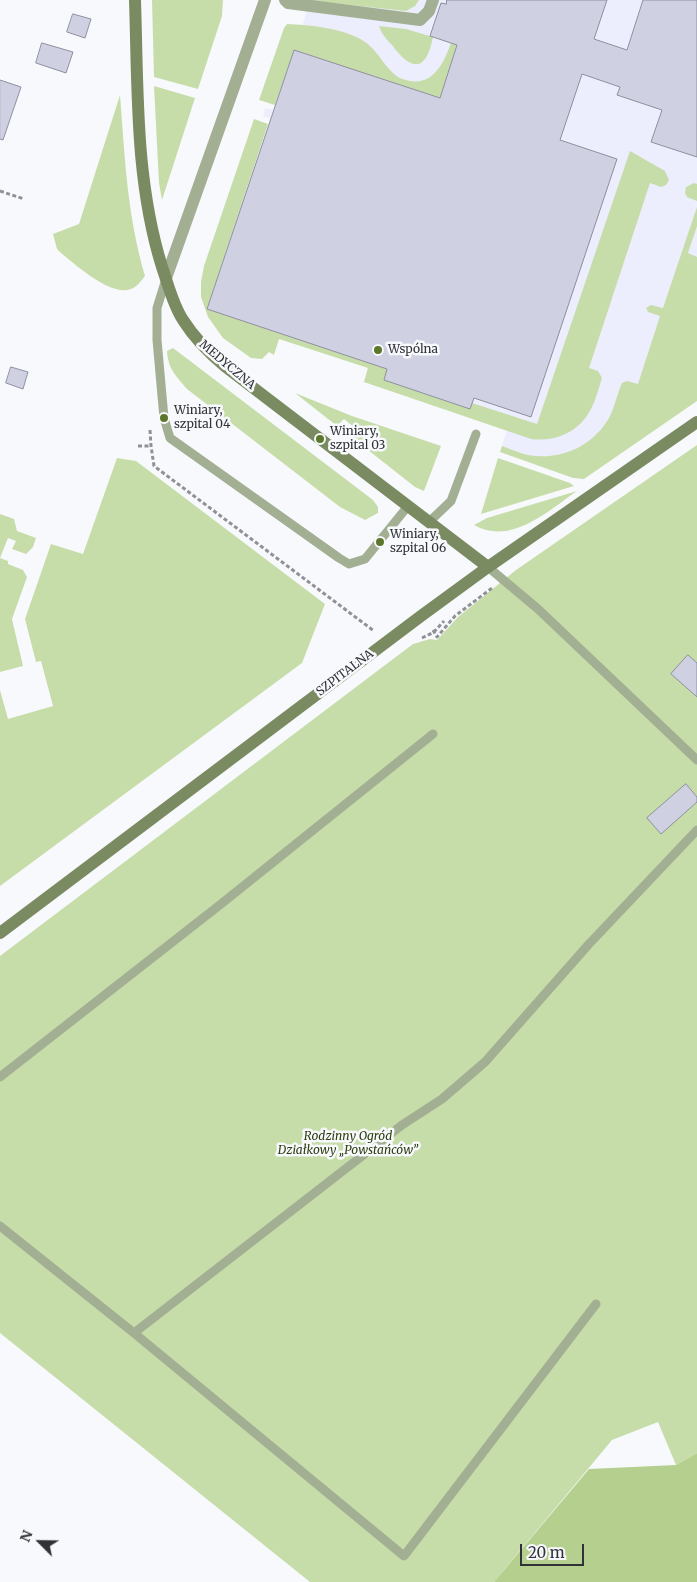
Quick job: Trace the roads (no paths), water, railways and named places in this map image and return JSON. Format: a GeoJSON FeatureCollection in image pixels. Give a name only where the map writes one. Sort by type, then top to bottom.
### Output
{"type":"FeatureCollection","features":[{"type":"Feature","properties":{"kind":"street","name":"MEDYCZNA"},"geometry":{"type":"LineString","coordinates":[[135,0],[140,148],[146,204],[156,246],[181,318],[209,353],[488,567]]}},
{"type":"Feature","properties":{"kind":"street"},"geometry":{"type":"LineString","coordinates":[[166,278],[265,0]]}},
{"type":"Feature","properties":{"kind":"street"},"geometry":{"type":"LineString","coordinates":[[286,0],[288,3],[420,20],[429,11],[433,0]]}},
{"type":"Feature","properties":{"kind":"street","name":"SZPITALNA"},"geometry":{"type":"LineString","coordinates":[[0,933],[421,616],[488,567],[697,422]]}},
{"type":"Feature","properties":{"kind":"lane"},"geometry":{"type":"LineString","coordinates":[[166,278],[157,308],[157,340],[164,418],[170,438],[349,564],[365,559],[408,506]]}},
{"type":"Feature","properties":{"kind":"lane"},"geometry":{"type":"LineString","coordinates":[[429,522],[451,501],[476,434]]}},
{"type":"Feature","properties":{"kind":"lane"},"geometry":{"type":"LineString","coordinates":[[488,567],[538,609],[697,760]]}},
{"type":"Feature","properties":{"kind":"lane"},"geometry":{"type":"LineString","coordinates":[[0,1077],[221,904],[433,734]]}},
{"type":"Feature","properties":{"kind":"lane"},"geometry":{"type":"LineString","coordinates":[[134,1333],[402,1125],[442,1099],[485,1062],[589,944],[697,830]]}},
{"type":"Feature","properties":{"kind":"lane"},"geometry":{"type":"LineString","coordinates":[[0,1226],[134,1333],[404,1556],[596,1304]]}},
{"type":"Feature","properties":{"kind":"place","name":"Wspólna"},"geometry":{"type":"Point","coordinates":[378,350]}},
{"type":"Feature","properties":{"kind":"place","name":"Winiary, szpital 04"},"geometry":{"type":"Point","coordinates":[164,418]}},
{"type":"Feature","properties":{"kind":"place","name":"Winiary, szpital 03"},"geometry":{"type":"Point","coordinates":[320,439]}},
{"type":"Feature","properties":{"kind":"place","name":"Winiary, szpital 06"},"geometry":{"type":"Point","coordinates":[380,542]}},
{"type":"Feature","properties":{"kind":"park label","name":"Rodzinny Ogród Działkowy „Powstańców”"},"geometry":{"type":"Point","coordinates":[348,1144]}}]}
